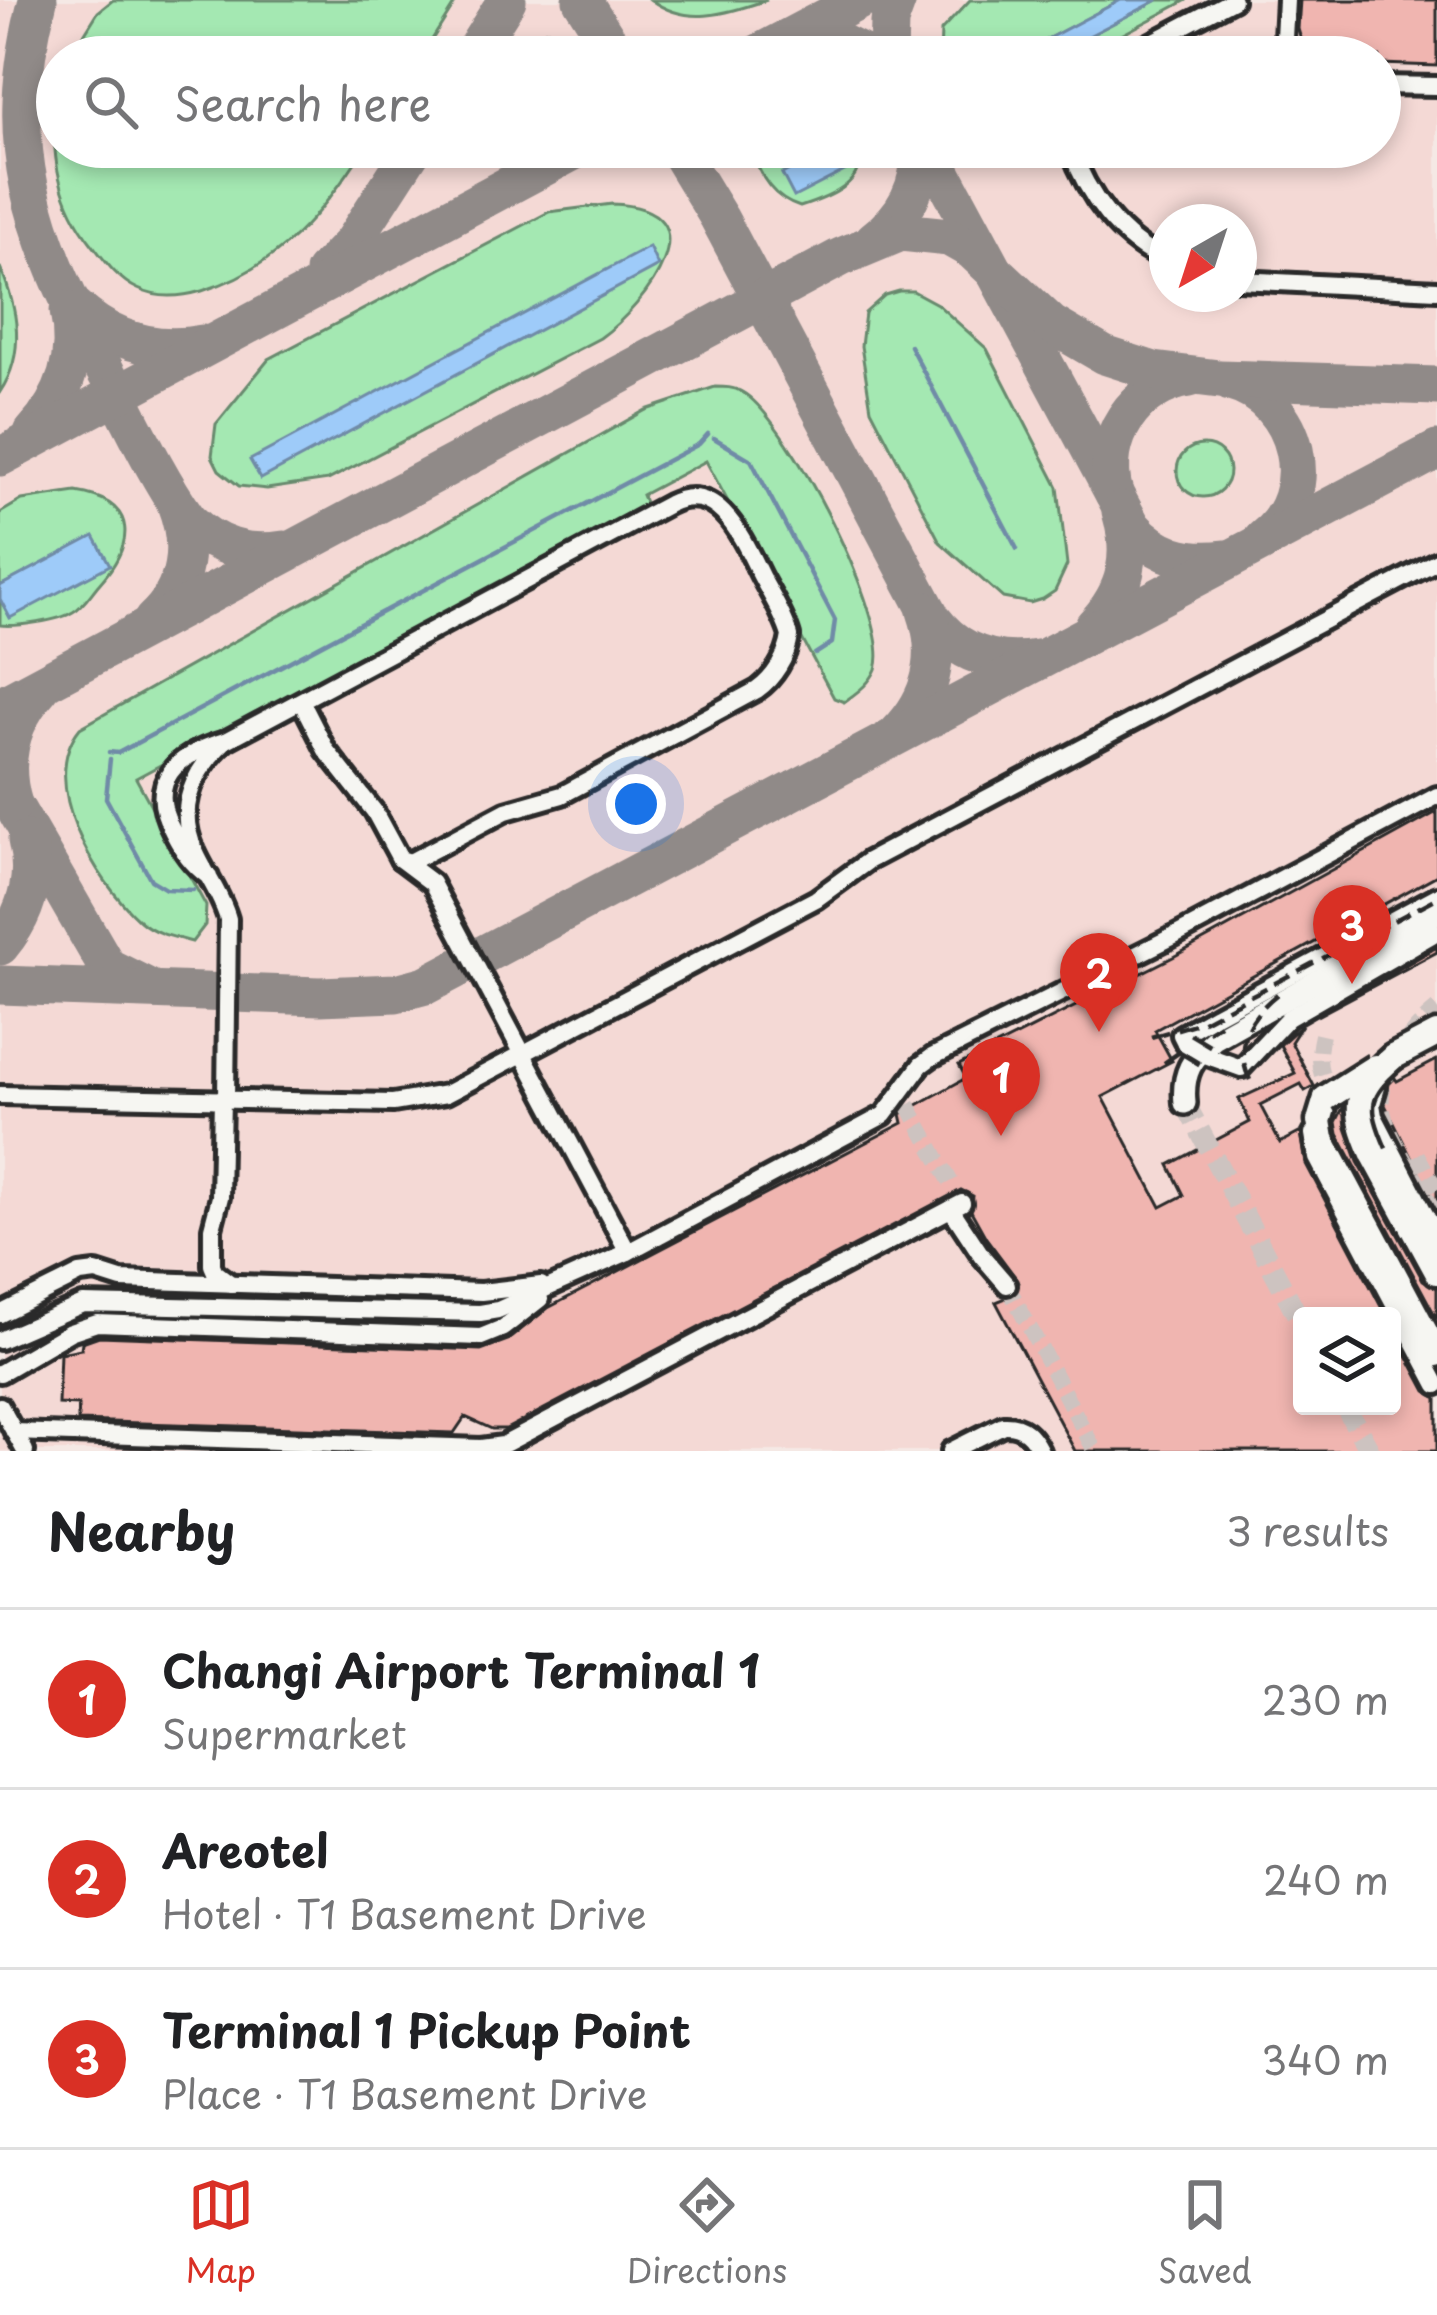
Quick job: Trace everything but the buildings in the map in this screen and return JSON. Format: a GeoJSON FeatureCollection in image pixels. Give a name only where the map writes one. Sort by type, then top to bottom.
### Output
{"type":"FeatureCollection","features":[{"type":"Feature","properties":{"kind":"highway"},"geometry":{"type":"LineString","coordinates":[[1437,1034],[1338,1087],[1326,1098],[1319,1121],[1335,1166],[1437,1354]]}},
{"type":"Feature","properties":{"kind":"highway"},"geometry":{"type":"LineString","coordinates":[[1393,1057],[1365,1082],[1360,1094],[1363,1130],[1437,1272]]}},
{"type":"Feature","properties":{"kind":"main road"},"geometry":{"type":"LineString","coordinates":[[1185,1103],[1183,1082],[1190,1064],[1214,1039],[1437,913]]}},
{"type":"Feature","properties":{"kind":"lane"},"geometry":{"type":"LineString","coordinates":[[1164,36],[1233,0]]}},
{"type":"Feature","properties":{"kind":"lane"},"geometry":{"type":"LineString","coordinates":[[1284,36],[1286,0]]}},
{"type":"Feature","properties":{"kind":"lane"},"geometry":{"type":"LineString","coordinates":[[1401,85],[1437,86]]}},
{"type":"Feature","properties":{"kind":"lane"},"geometry":{"type":"LineString","coordinates":[[1080,168],[1119,229],[1149,251]]}},
{"type":"Feature","properties":{"kind":"lane"},"geometry":{"type":"LineString","coordinates":[[1257,281],[1437,290]]}},
{"type":"Feature","properties":{"kind":"lane"},"geometry":{"type":"LineString","coordinates":[[209,877],[186,856],[161,800],[167,776],[181,760],[225,741],[669,504],[687,497],[706,501],[723,512],[738,532],[790,636],[772,677],[562,795],[506,812],[414,861],[400,859]]}},
{"type":"Feature","properties":{"kind":"lane"},"geometry":{"type":"LineString","coordinates":[[0,1095],[413,1101],[458,1089],[816,899],[868,861],[1437,561]]}},
{"type":"Feature","properties":{"kind":"lane"},"geometry":{"type":"LineString","coordinates":[[301,701],[326,750],[374,811],[400,859],[432,883],[628,1252]]}},
{"type":"Feature","properties":{"kind":"lane"},"geometry":{"type":"LineString","coordinates":[[225,741],[198,769],[189,797],[192,843],[224,905],[229,934],[220,1197],[212,1228],[212,1265],[231,1284]]}},
{"type":"Feature","properties":{"kind":"lane"},"geometry":{"type":"LineString","coordinates":[[0,1340],[83,1304],[499,1310],[628,1252],[884,1115],[932,1058],[1437,796]]}},
{"type":"Feature","properties":{"kind":"lane"},"geometry":{"type":"LineString","coordinates":[[1437,896],[1181,1035],[1184,1043],[1240,1068],[1288,1018],[1437,932]]}},
{"type":"Feature","properties":{"kind":"lane"},"geometry":{"type":"LineString","coordinates":[[1437,1237],[1374,1116],[1374,1091],[1390,1073],[1383,1059],[1326,1091],[1312,1141],[1437,1385]]}},
{"type":"Feature","properties":{"kind":"lane"},"geometry":{"type":"LineString","coordinates":[[908,1105],[912,1079]]}},
{"type":"Feature","properties":{"kind":"lane"},"geometry":{"type":"LineString","coordinates":[[5,1420],[481,1448],[503,1445],[956,1200],[1007,1285]]}},
{"type":"Feature","properties":{"kind":"lane"},"geometry":{"type":"LineString","coordinates":[[0,1314],[87,1272],[121,1280],[481,1292],[560,1283]]}},
{"type":"Feature","properties":{"kind":"lane"},"geometry":{"type":"LineString","coordinates":[[0,1373],[70,1332],[97,1323],[481,1337],[503,1328],[560,1283]]}},
{"type":"Feature","properties":{"kind":"lane"},"geometry":{"type":"LineString","coordinates":[[5,1420],[25,1451]]}},
{"type":"Feature","properties":{"kind":"lane"},"geometry":{"type":"LineString","coordinates":[[951,1451],[1012,1424],[1028,1432],[1040,1451]]}},
{"type":"Feature","properties":{"kind":"shaded area"},"geometry":{"type":"Polygon","coordinates":[[[0,0],[1437,0],[1437,1451],[0,1451],[0,0]]]}},
{"type":"Feature","properties":{"kind":"green space"},"geometry":{"type":"Polygon","coordinates":[[[113,0],[457,0],[434,36],[83,36],[98,12],[113,0]]]}},
{"type":"Feature","properties":{"kind":"green space"},"geometry":{"type":"Polygon","coordinates":[[[651,0],[767,0],[722,13],[693,15],[651,0]]]}},
{"type":"Feature","properties":{"kind":"green space"},"geometry":{"type":"Polygon","coordinates":[[[970,0],[1121,0],[1053,36],[941,36],[970,0]]]}},
{"type":"Feature","properties":{"kind":"green space"},"geometry":{"type":"Polygon","coordinates":[[[1158,0],[1187,0],[1119,36],[1089,36],[1158,0]]]}},
{"type":"Feature","properties":{"kind":"green space"},"geometry":{"type":"Polygon","coordinates":[[[58,168],[351,168],[315,215],[276,252],[229,281],[178,296],[146,292],[118,275],[81,229],[58,168]]]}},
{"type":"Feature","properties":{"kind":"green space"},"geometry":{"type":"Polygon","coordinates":[[[759,168],[794,168],[783,174],[858,168],[843,188],[800,207],[768,184],[759,168]]]}},
{"type":"Feature","properties":{"kind":"green space"},"geometry":{"type":"Polygon","coordinates":[[[612,204],[645,210],[662,222],[668,240],[652,283],[600,338],[328,480],[267,489],[239,486],[219,470],[212,456],[216,424],[269,359],[549,212],[612,204]]]}},
{"type":"Feature","properties":{"kind":"green space"},"geometry":{"type":"Polygon","coordinates":[[[0,267],[11,299],[16,346],[0,392],[0,267]]]}},
{"type":"Feature","properties":{"kind":"green space"},"geometry":{"type":"Polygon","coordinates":[[[913,291],[937,304],[987,349],[1058,487],[1067,565],[1055,591],[1043,599],[1030,603],[1003,598],[940,542],[871,409],[861,346],[865,313],[885,295],[913,291]]]}},
{"type":"Feature","properties":{"kind":"green space"},"geometry":{"type":"Polygon","coordinates":[[[715,387],[739,390],[761,409],[832,522],[853,567],[877,644],[876,669],[862,688],[844,702],[834,698],[706,461],[642,495],[646,505],[136,778],[206,906],[205,925],[192,942],[152,929],[123,904],[90,857],[68,803],[68,750],[80,728],[646,410],[715,387]]]}},
{"type":"Feature","properties":{"kind":"green space"},"geometry":{"type":"Polygon","coordinates":[[[1203,445],[1221,453],[1229,471],[1221,489],[1203,497],[1185,489],[1177,471],[1185,453],[1203,445]]]}},
{"type":"Feature","properties":{"kind":"green space"},"geometry":{"type":"Polygon","coordinates":[[[76,492],[97,497],[121,515],[124,540],[111,569],[73,612],[37,623],[0,625],[0,599],[10,617],[109,565],[94,537],[0,586],[0,513],[22,500],[76,492]]]}},
{"type":"Feature","properties":{"kind":"water"},"geometry":{"type":"Polygon","coordinates":[[[1121,0],[1158,0],[1089,36],[1053,36],[1121,0]]]}},
{"type":"Feature","properties":{"kind":"water"},"geometry":{"type":"Polygon","coordinates":[[[793,168],[850,168],[794,197],[782,174],[793,168]]]}},
{"type":"Feature","properties":{"kind":"water"},"geometry":{"type":"Polygon","coordinates":[[[649,247],[658,266],[261,479],[250,460],[649,247]]]}},
{"type":"Feature","properties":{"kind":"water"},"geometry":{"type":"Polygon","coordinates":[[[94,536],[110,565],[10,618],[0,599],[0,586],[94,536]]]}},
{"type":"Feature","properties":{"kind":"waterway"},"geometry":{"type":"LineString","coordinates":[[910,346],[1017,549]]}},
{"type":"Feature","properties":{"kind":"waterway"},"geometry":{"type":"LineString","coordinates":[[386,610],[699,444],[708,434]]}},
{"type":"Feature","properties":{"kind":"waterway"},"geometry":{"type":"LineString","coordinates":[[714,438],[751,460],[835,620],[832,643],[815,654]]}},
{"type":"Feature","properties":{"kind":"waterway"},"geometry":{"type":"LineString","coordinates":[[109,752],[118,753],[384,611]]}},
{"type":"Feature","properties":{"kind":"waterway"},"geometry":{"type":"LineString","coordinates":[[110,759],[106,798],[151,880],[166,889],[193,890]]}},
{"type":"Feature","properties":{"kind":"taxiway"},"geometry":{"type":"LineString","coordinates":[[38,0],[27,52],[23,144],[29,187],[56,270],[141,441],[188,520],[232,547],[284,550]]}},
{"type":"Feature","properties":{"kind":"taxiway"},"geometry":{"type":"LineString","coordinates":[[484,36],[507,0]]}},
{"type":"Feature","properties":{"kind":"taxiway"},"geometry":{"type":"LineString","coordinates":[[582,0],[605,36]]}},
{"type":"Feature","properties":{"kind":"taxiway"},"geometry":{"type":"LineString","coordinates":[[792,36],[860,0]]}},
{"type":"Feature","properties":{"kind":"taxiway"},"geometry":{"type":"LineString","coordinates":[[889,36],[897,0]]}},
{"type":"Feature","properties":{"kind":"taxiway"},"geometry":{"type":"LineString","coordinates":[[324,272],[352,243],[400,168]]}},
{"type":"Feature","properties":{"kind":"taxiway"},"geometry":{"type":"LineString","coordinates":[[0,457],[542,168]]}},
{"type":"Feature","properties":{"kind":"taxiway"},"geometry":{"type":"LineString","coordinates":[[689,168],[932,619],[953,641],[978,655],[1006,661],[1037,659]]}},
{"type":"Feature","properties":{"kind":"taxiway"},"geometry":{"type":"LineString","coordinates":[[874,240],[909,200],[918,168]]}},
{"type":"Feature","properties":{"kind":"taxiway"},"geometry":{"type":"LineString","coordinates":[[939,168],[1132,527],[1152,545],[1174,555],[1225,559]]}},
{"type":"Feature","properties":{"kind":"taxiway"},"geometry":{"type":"LineString","coordinates":[[0,706],[841,257],[901,232],[949,237],[972,250],[1051,324],[1104,355],[1154,371],[1219,379],[1437,386]]}},
{"type":"Feature","properties":{"kind":"taxiway"},"geometry":{"type":"LineString","coordinates":[[75,307],[103,328],[134,342],[167,347],[203,344]]}},
{"type":"Feature","properties":{"kind":"taxiway"},"geometry":{"type":"LineString","coordinates":[[33,433],[53,406],[66,376],[72,345],[69,311]]}},
{"type":"Feature","properties":{"kind":"taxiway"},"geometry":{"type":"LineString","coordinates":[[1114,493],[1112,453],[1125,418],[1152,392],[1190,378]]}},
{"type":"Feature","properties":{"kind":"taxiway"},"geometry":{"type":"LineString","coordinates":[[1230,382],[1254,392],[1272,408],[1294,450],[1292,498],[1281,520],[1263,539]]}},
{"type":"Feature","properties":{"kind":"taxiway"},"geometry":{"type":"LineString","coordinates":[[0,985],[320,996],[396,993],[426,985],[1437,450]]}},
{"type":"Feature","properties":{"kind":"taxiway"},"geometry":{"type":"LineString","coordinates":[[153,620],[173,595],[183,566],[184,535],[176,504]]}},
{"type":"Feature","properties":{"kind":"taxiway"},"geometry":{"type":"LineString","coordinates":[[1094,626],[1114,600],[1125,572],[1127,543],[1121,511]]}},
{"type":"Feature","properties":{"kind":"taxiway"},"geometry":{"type":"LineString","coordinates":[[898,733],[919,706],[930,677],[933,645],[926,611]]}},
{"type":"Feature","properties":{"kind":"taxiway"},"geometry":{"type":"LineString","coordinates":[[13,804],[10,742],[22,713],[41,687]]}},
{"type":"Feature","properties":{"kind":"taxiway"},"geometry":{"type":"LineString","coordinates":[[0,782],[107,967],[147,987]]}},
{"type":"Feature","properties":{"kind":"taxiway"},"geometry":{"type":"LineString","coordinates":[[0,946],[27,896],[31,869],[27,840]]}},
{"type":"Feature","properties":{"kind":"tunnel"},"geometry":{"type":"LineString","coordinates":[[1437,1009],[1408,1039],[1391,1065],[1382,1093],[1384,1117],[1437,1217]]}},
{"type":"Feature","properties":{"kind":"tunnel"},"geometry":{"type":"LineString","coordinates":[[1322,1035],[1320,1070],[1339,1098]]}},
{"type":"Feature","properties":{"kind":"tunnel"},"geometry":{"type":"LineString","coordinates":[[1185,1103],[1293,1307]]}},
{"type":"Feature","properties":{"kind":"tunnel"},"geometry":{"type":"LineString","coordinates":[[908,1105],[954,1188]]}},
{"type":"Feature","properties":{"kind":"tunnel"},"geometry":{"type":"LineString","coordinates":[[1417,1155],[1437,1191]]}},
{"type":"Feature","properties":{"kind":"tunnel"},"geometry":{"type":"LineString","coordinates":[[1007,1285],[1095,1451]]}},
{"type":"Feature","properties":{"kind":"tunnel"},"geometry":{"type":"LineString","coordinates":[[1350,1415],[1370,1451]]}},
{"type":"Feature","properties":{"kind":"railway"},"geometry":{"type":"LineString","coordinates":[[1151,1037],[1201,1022],[1437,898]]}},
{"type":"Feature","properties":{"kind":"railway"},"geometry":{"type":"LineString","coordinates":[[1250,1080],[1243,1054],[1247,1031],[1260,1010],[1280,992]]}},
{"type":"Feature","properties":{"kind":"railway"},"geometry":{"type":"LineString","coordinates":[[1164,1063],[1220,1024]]}},
{"type":"Feature","properties":{"kind":"place","name":"Terminal 1 Pickup Point"},"geometry":{"type":"Point","coordinates":[1352,984]}},
{"type":"Feature","properties":{"kind":"place","name":"Areotel"},"geometry":{"type":"Point","coordinates":[1099,1032]}},
{"type":"Feature","properties":{"kind":"place","name":"Changi Airport Terminal 1"},"geometry":{"type":"Point","coordinates":[1001,1136]}}]}
